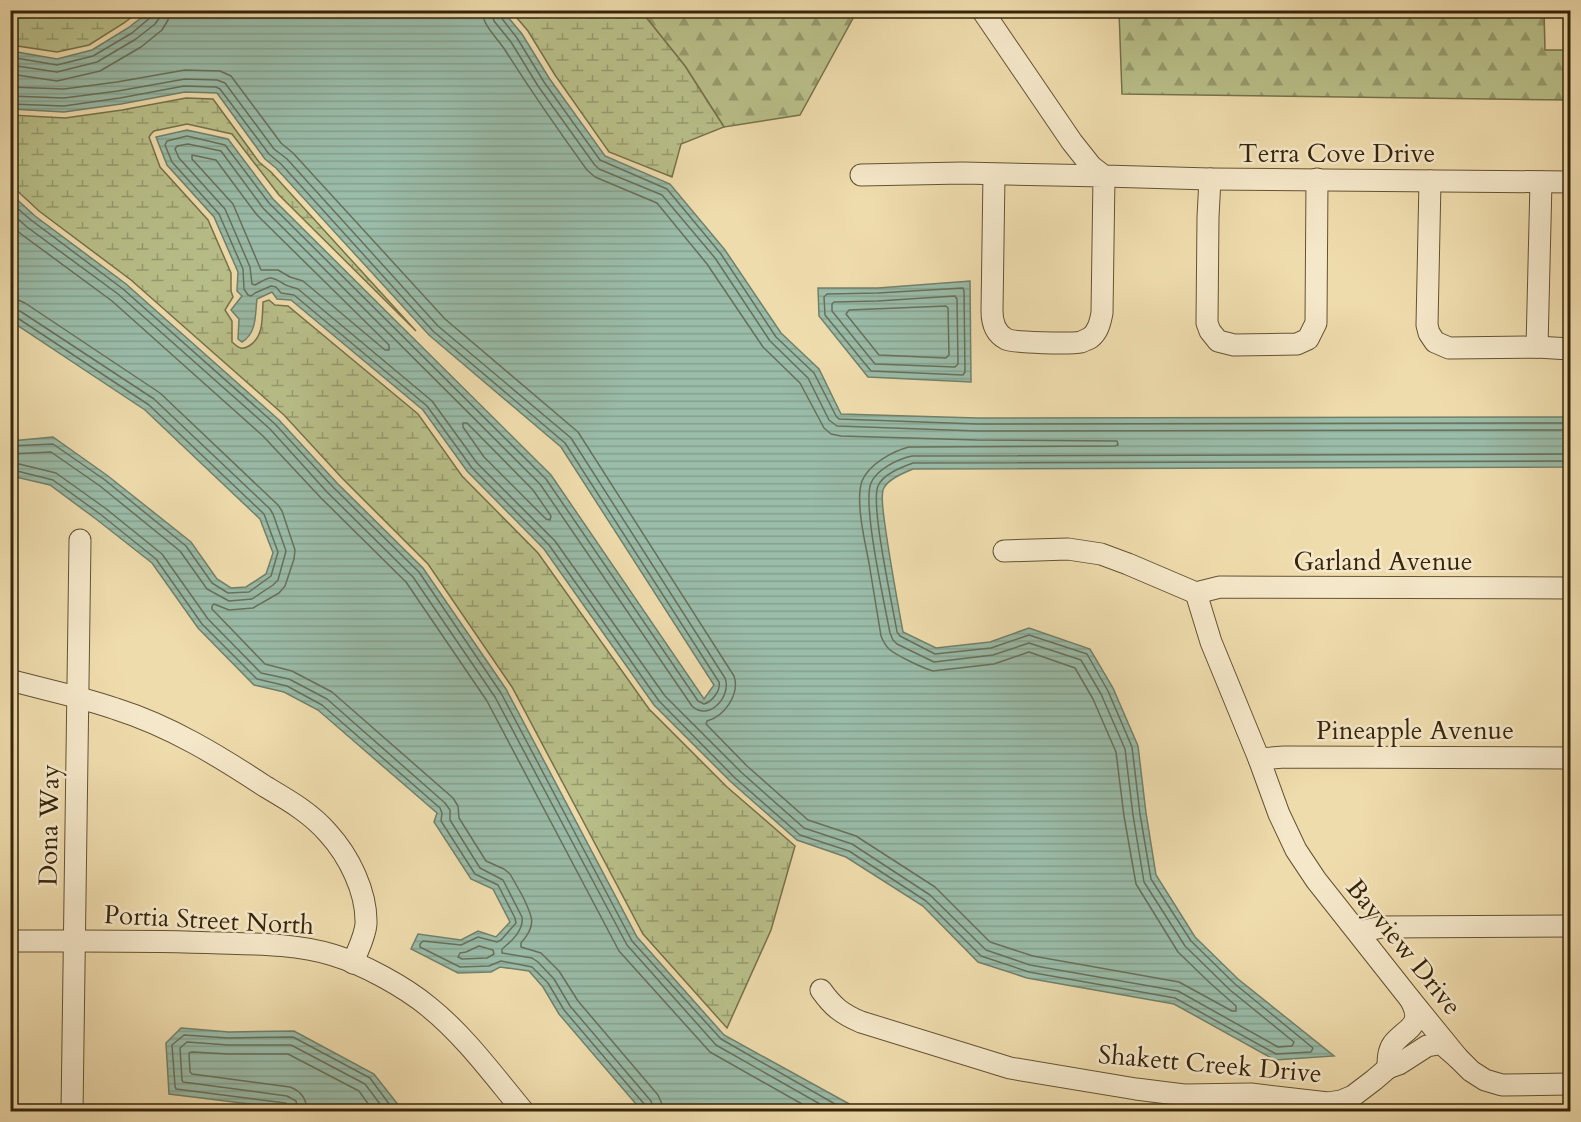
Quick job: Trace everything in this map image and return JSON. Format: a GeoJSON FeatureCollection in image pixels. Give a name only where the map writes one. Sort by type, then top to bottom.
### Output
{"type":"FeatureCollection","features":[{"type":"Feature","properties":{"kind":"street"},"geometry":{"type":"LineString","coordinates":[[982,10],[1072,142],[1091,166],[1104,176],[1102,314],[1099,327],[1092,336],[1077,342],[1017,342],[1000,335],[994,324],[992,311],[994,174]]}},
{"type":"Feature","properties":{"kind":"street","name":"Terra Cove Drive"},"geometry":{"type":"LineString","coordinates":[[861,175],[994,174],[1210,180],[1570,182]]}},
{"type":"Feature","properties":{"kind":"street"},"geometry":{"type":"LineString","coordinates":[[1210,180],[1208,323],[1210,331],[1218,341],[1234,345],[1297,344],[1308,339],[1316,323],[1317,180]]}},
{"type":"Feature","properties":{"kind":"street"},"geometry":{"type":"LineString","coordinates":[[1430,181],[1427,326],[1429,333],[1440,345],[1449,348],[1537,347],[1570,350]]}},
{"type":"Feature","properties":{"kind":"street"},"geometry":{"type":"LineString","coordinates":[[1537,347],[1541,182]]}},
{"type":"Feature","properties":{"kind":"street","name":"Dona Way"},"geometry":{"type":"LineString","coordinates":[[72,1112],[80,540]]}},
{"type":"Feature","properties":{"kind":"street"},"geometry":{"type":"LineString","coordinates":[[1004,551],[1068,549],[1101,554],[1196,593],[1211,642],[1259,759]]}},
{"type":"Feature","properties":{"kind":"street","name":"Garland Avenue"},"geometry":{"type":"LineString","coordinates":[[1196,593],[1220,587],[1570,588]]}},
{"type":"Feature","properties":{"kind":"street"},"geometry":{"type":"LineString","coordinates":[[10,680],[118,709],[155,724],[191,741],[294,804],[318,822],[346,858],[356,876],[363,897],[366,926],[353,963]]}},
{"type":"Feature","properties":{"kind":"street","name":"Pineapple Avenue"},"geometry":{"type":"LineString","coordinates":[[1259,759],[1284,757],[1570,758]]}},
{"type":"Feature","properties":{"kind":"street","name":"Bayview Drive"},"geometry":{"type":"LineString","coordinates":[[1259,759],[1279,814],[1296,850],[1316,880],[1458,1058],[1471,1071],[1491,1082],[1508,1085],[1570,1084]]}},
{"type":"Feature","properties":{"kind":"street"},"geometry":{"type":"LineString","coordinates":[[1358,932],[1382,927],[1570,926]]}},
{"type":"Feature","properties":{"kind":"street","name":"Portia Street North"},"geometry":{"type":"LineString","coordinates":[[10,940],[183,941],[266,945],[334,955],[384,978],[428,1005],[460,1036],[524,1112]]}},
{"type":"Feature","properties":{"kind":"street","name":"Shakett Creek Drive"},"geometry":{"type":"LineString","coordinates":[[821,990],[841,1013],[861,1022],[1010,1068],[1184,1095],[1251,1094],[1328,1103],[1353,1096],[1388,1068],[1432,1044],[1443,1045],[1458,1058]]}},
{"type":"Feature","properties":{"kind":"street"},"geometry":{"type":"LineString","coordinates":[[1388,1068],[1388,1055],[1391,1048],[1414,1022],[1415,1008],[1410,999]]}},
{"type":"Feature","properties":{"kind":"green space"},"geometry":{"type":"Polygon","coordinates":[[[10,11],[140,11],[89,45],[57,52],[11,45],[10,11]]]}},
{"type":"Feature","properties":{"kind":"green space"},"geometry":{"type":"Polygon","coordinates":[[[511,11],[641,11],[685,66],[724,127],[681,144],[672,177],[609,152],[555,75],[528,31],[511,11]]]}},
{"type":"Feature","properties":{"kind":"green space"},"geometry":{"type":"Polygon","coordinates":[[[641,11],[857,11],[800,115],[724,127],[685,66],[641,11]]]}},
{"type":"Feature","properties":{"kind":"green space"},"geometry":{"type":"Polygon","coordinates":[[[1119,11],[1544,11],[1545,50],[1570,50],[1570,100],[1122,94],[1119,11]]]}},
{"type":"Feature","properties":{"kind":"green space"},"geometry":{"type":"Polygon","coordinates":[[[186,98],[213,99],[259,162],[271,172],[416,331],[279,195],[232,134],[187,124],[154,131],[149,137],[160,167],[208,220],[231,273],[233,297],[225,310],[232,321],[232,342],[242,348],[254,342],[260,332],[263,302],[269,300],[275,305],[288,306],[418,414],[462,476],[538,553],[649,709],[727,787],[795,846],[771,930],[727,1028],[643,934],[512,687],[428,564],[342,478],[284,415],[131,280],[39,211],[11,185],[11,115],[65,118],[186,98]]]}},
{"type":"Feature","properties":{"kind":"water"},"geometry":{"type":"Polygon","coordinates":[[[150,11],[503,11],[522,34],[549,78],[605,156],[670,184],[725,250],[781,333],[819,369],[841,414],[977,418],[1570,417],[1570,467],[913,469],[891,480],[883,490],[882,504],[903,632],[936,648],[990,642],[1029,628],[1090,649],[1113,688],[1138,746],[1156,875],[1195,937],[1238,979],[1334,1056],[1275,1060],[1174,1004],[1027,978],[978,962],[923,906],[846,857],[797,840],[731,782],[654,705],[544,549],[467,471],[423,410],[291,300],[277,299],[272,292],[257,299],[253,329],[242,342],[238,339],[239,319],[231,310],[242,296],[237,291],[238,272],[214,217],[167,165],[156,137],[187,130],[228,139],[273,199],[551,475],[704,699],[714,685],[561,447],[429,335],[276,168],[265,159],[217,93],[185,92],[64,112],[11,109],[11,51],[57,59],[92,50],[128,28],[150,11]]]}},
{"type":"Feature","properties":{"kind":"water"},"geometry":{"type":"Polygon","coordinates":[[[11,194],[35,216],[126,284],[279,420],[337,483],[423,568],[506,689],[637,937],[724,1035],[862,1111],[642,1111],[559,1014],[543,987],[529,971],[500,967],[491,972],[458,973],[411,949],[418,934],[461,940],[478,931],[496,937],[510,922],[493,889],[471,879],[434,822],[437,813],[318,710],[284,692],[254,685],[198,628],[152,563],[96,519],[50,485],[16,477],[11,479],[11,441],[53,437],[108,476],[191,542],[217,579],[231,588],[246,587],[266,574],[273,553],[260,519],[145,410],[11,321],[11,194]]]}},
{"type":"Feature","properties":{"kind":"water"},"geometry":{"type":"Polygon","coordinates":[[[970,281],[971,382],[868,377],[819,316],[818,288],[878,288],[970,281]]]}},
{"type":"Feature","properties":{"kind":"water"},"geometry":{"type":"Polygon","coordinates":[[[181,1028],[229,1032],[294,1031],[374,1074],[403,1111],[307,1111],[169,1094],[166,1043],[181,1028]]]}}]}
